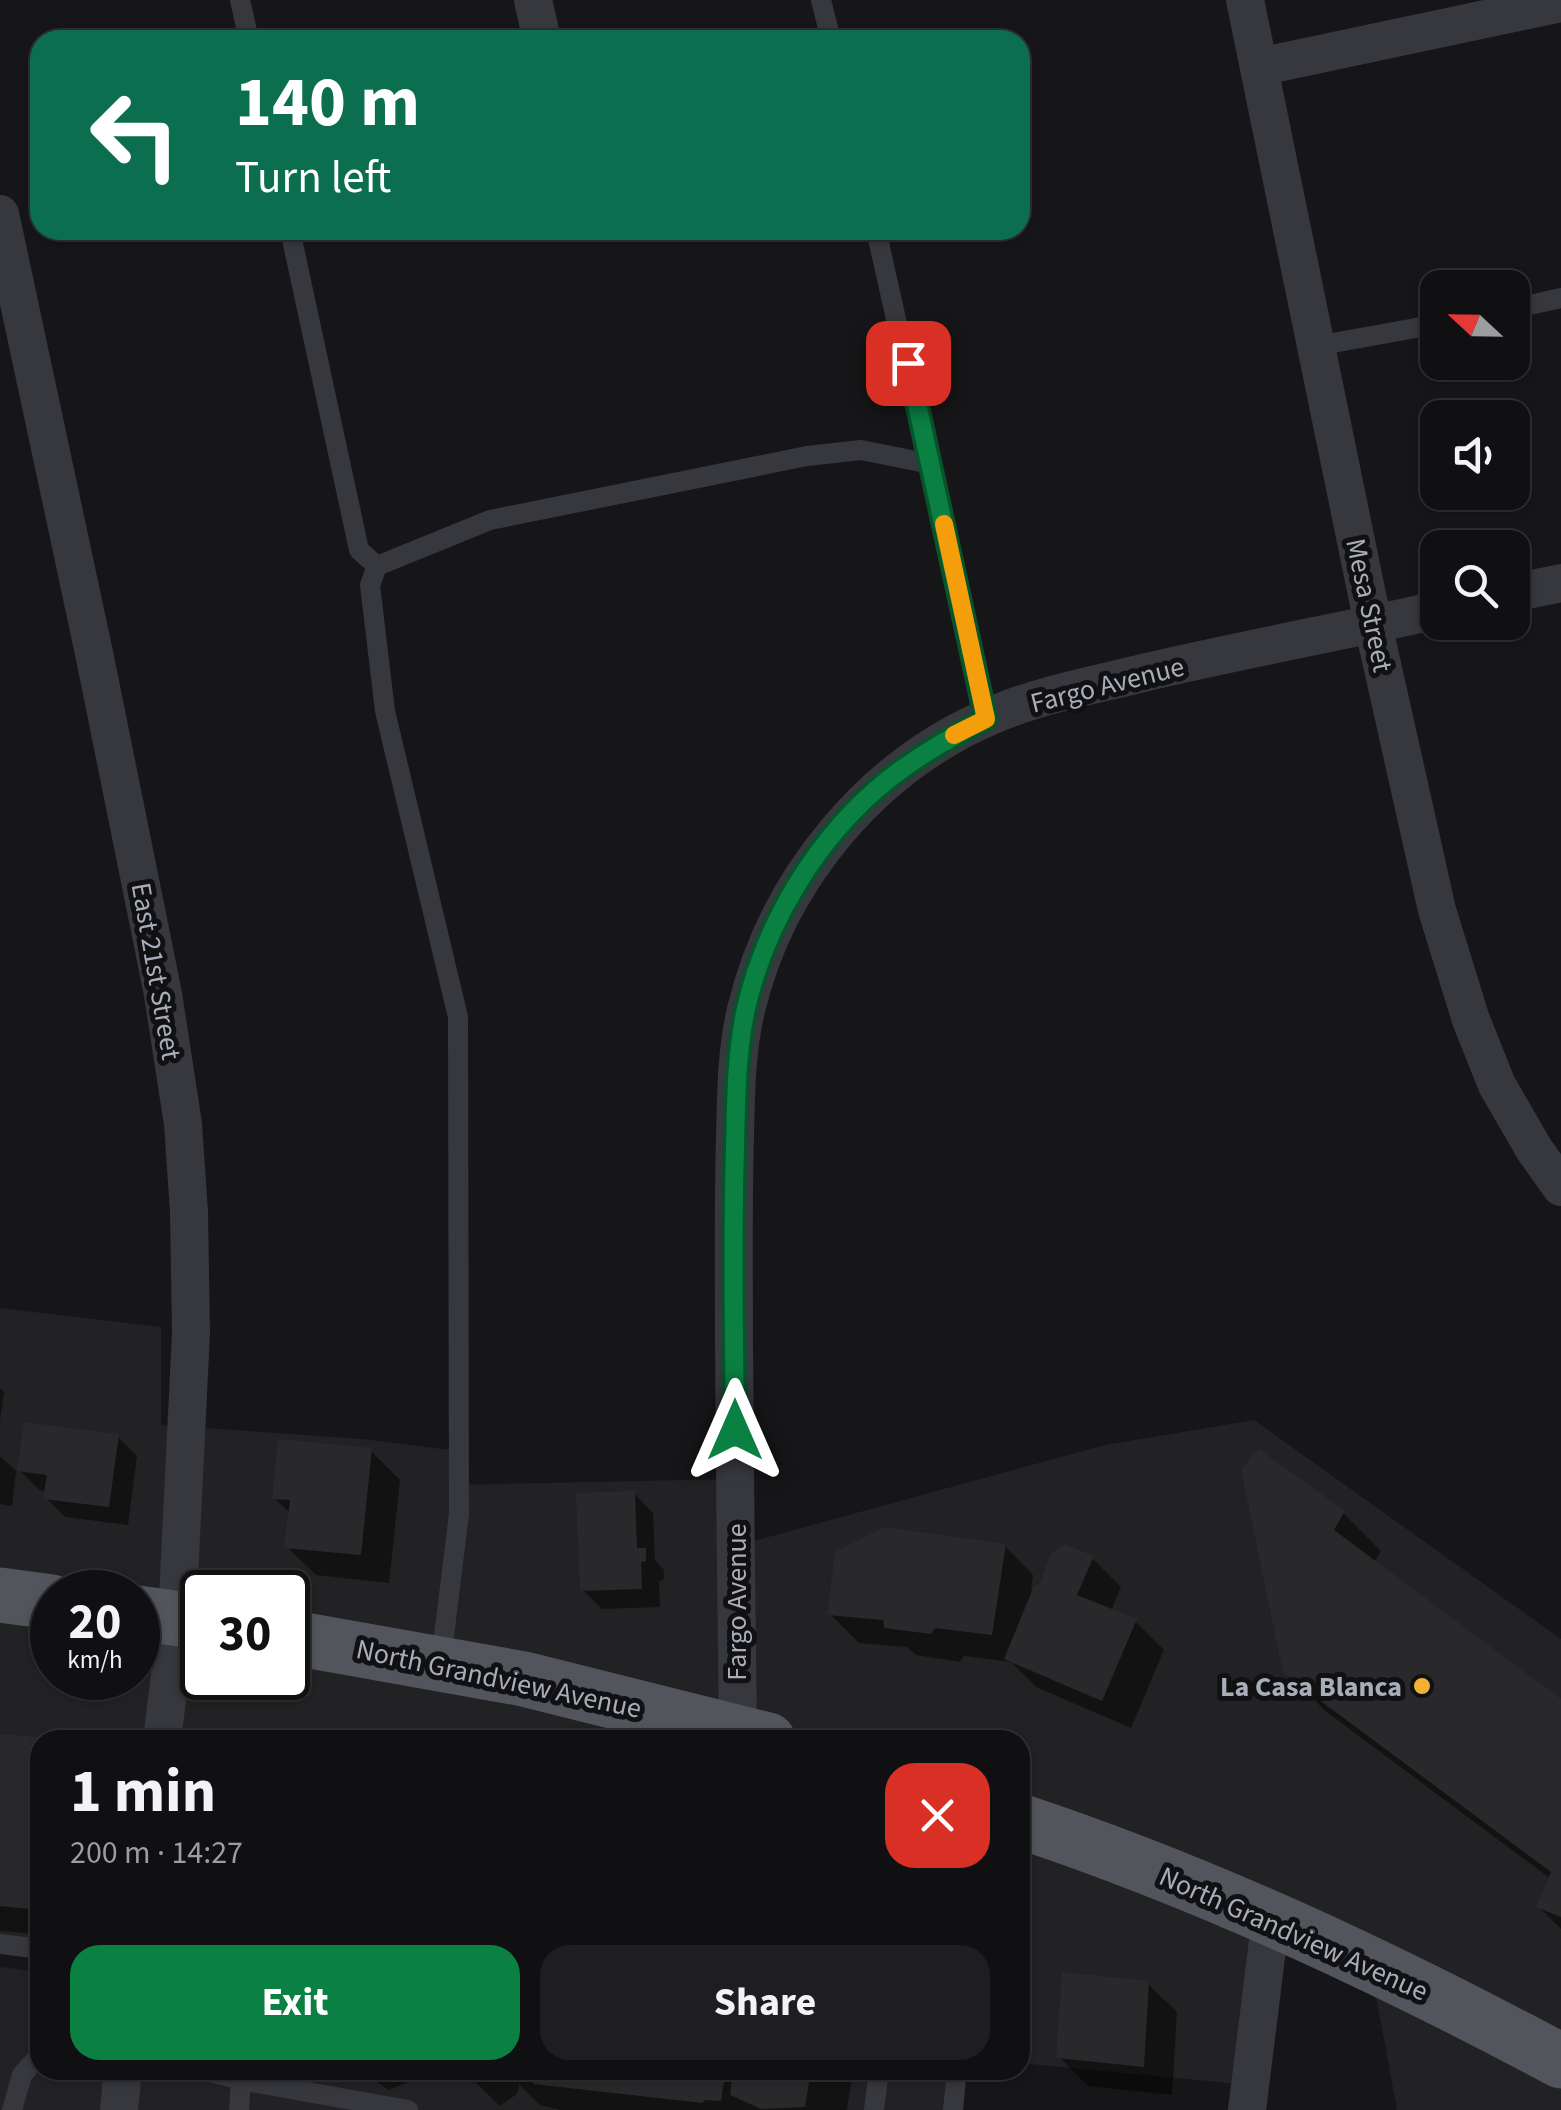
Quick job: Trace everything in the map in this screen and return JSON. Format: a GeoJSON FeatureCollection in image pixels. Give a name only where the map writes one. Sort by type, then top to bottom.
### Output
{"type":"FeatureCollection","features":[{"type":"Feature","properties":{"kind":"main road"},"geometry":{"type":"LineString","coordinates":[[0,1596],[30,1599]]}},
{"type":"Feature","properties":{"kind":"main road","name":"North Grandview Avenue"},"geometry":{"type":"LineString","coordinates":[[310,1641],[524,1678],[729,1730]]}},
{"type":"Feature","properties":{"kind":"main road","name":"North Grandview Avenue"},"geometry":{"type":"LineString","coordinates":[[1030,1824],[1272,1917],[1561,2061]]}},
{"type":"Feature","properties":{"kind":"street"},"geometry":{"type":"LineString","coordinates":[[533,0],[540,30]]}},
{"type":"Feature","properties":{"kind":"street","name":"Mesa Street"},"geometry":{"type":"LineString","coordinates":[[1245,0],[1373,624],[1437,910],[1470,1020],[1497,1085],[1561,1187]]}},
{"type":"Feature","properties":{"kind":"street"},"geometry":{"type":"LineString","coordinates":[[1259,67],[1561,3]]}},
{"type":"Feature","properties":{"kind":"street","name":"East 21st Street"},"geometry":{"type":"LineString","coordinates":[[0,214],[164,994],[183,1124],[189,1212],[190,1332],[163,1730]]}},
{"type":"Feature","properties":{"kind":"street"},"geometry":{"type":"LineString","coordinates":[[1530,590],[1561,583]]}},
{"type":"Feature","properties":{"kind":"street","name":"Fargo Avenue"},"geometry":{"type":"LineString","coordinates":[[753,1730],[733,1204],[737,1072],[745,1014],[757,970],[782,911],[845,820],[888,780],[944,740],[986,719],[1056,694],[1420,614]]}},
{"type":"Feature","properties":{"kind":"street"},"geometry":{"type":"LineString","coordinates":[[1247,2110],[1272,1917]]}},
{"type":"Feature","properties":{"kind":"street"},"geometry":{"type":"LineString","coordinates":[[119,2110],[123,2080]]}},
{"type":"Feature","properties":{"kind":"lane"},"geometry":{"type":"LineString","coordinates":[[240,0],[247,30]]}},
{"type":"Feature","properties":{"kind":"lane"},"geometry":{"type":"LineString","coordinates":[[821,0],[828,30]]}},
{"type":"Feature","properties":{"kind":"lane"},"geometry":{"type":"LineString","coordinates":[[292,240],[359,550],[377,566]]}},
{"type":"Feature","properties":{"kind":"lane"},"geometry":{"type":"LineString","coordinates":[[878,240],[986,719]]}},
{"type":"Feature","properties":{"kind":"lane"},"geometry":{"type":"LineString","coordinates":[[1530,304],[1561,298]]}},
{"type":"Feature","properties":{"kind":"lane"},"geometry":{"type":"LineString","coordinates":[[1316,346],[1420,327]]}},
{"type":"Feature","properties":{"kind":"lane"},"geometry":{"type":"LineString","coordinates":[[440,1662],[460,1514],[458,1017],[386,711],[370,585],[377,566],[490,520],[806,456],[861,450],[931,464]]}},
{"type":"Feature","properties":{"kind":"lane"},"geometry":{"type":"LineString","coordinates":[[0,1944],[30,1947]]}},
{"type":"Feature","properties":{"kind":"lane"},"geometry":{"type":"LineString","coordinates":[[12,2110],[22,2074],[30,2066]]}},
{"type":"Feature","properties":{"kind":"lane"},"geometry":{"type":"LineString","coordinates":[[239,2110],[241,2080],[408,2110]]}},
{"type":"Feature","properties":{"kind":"lane"},"geometry":{"type":"LineString","coordinates":[[874,2110],[878,2080]]}},
{"type":"Feature","properties":{"kind":"lane"},"geometry":{"type":"LineString","coordinates":[[953,2110],[956,2080]]}},
{"type":"Feature","properties":{"kind":"shaded area"},"geometry":{"type":"Polygon","coordinates":[[[0,1308],[161,1327],[161,1425],[362,1439],[450,1450],[455,1485],[733,1479],[739,1545],[1105,1445],[1254,1420],[1561,1639],[1561,2110],[1397,2110],[1370,1964],[1272,1918],[1249,2085],[1030,2064],[1030,1730],[30,1730],[30,1942],[0,1938],[0,1308]]]}},
{"type":"Feature","properties":{"kind":"shaded area"},"geometry":{"type":"Polygon","coordinates":[[[0,1967],[30,1971],[30,2080],[958,2080],[953,2110],[0,2110],[0,1967]]]}},
{"type":"Feature","properties":{"kind":"building"},"geometry":{"type":"Polygon","coordinates":[[[24,1422],[119,1434],[109,1507],[43,1499],[47,1475],[17,1471],[24,1422]]]}},
{"type":"Feature","properties":{"kind":"building"},"geometry":{"type":"Polygon","coordinates":[[[278,1439],[372,1448],[361,1555],[284,1548],[290,1500],[272,1499],[278,1439]]]}},
{"type":"Feature","properties":{"kind":"building","name":"La Casa Blanca"},"geometry":{"type":"Polygon","coordinates":[[[1259,1449],[1345,1511],[1334,1530],[1561,1699],[1561,1917],[1536,1907],[1551,1872],[1283,1673],[1241,1469],[1259,1449]]]}},
{"type":"Feature","properties":{"kind":"building"},"geometry":{"type":"Polygon","coordinates":[[[635,1491],[637,1548],[646,1548],[646,1561],[641,1562],[642,1589],[580,1591],[576,1493],[635,1491]]]}},
{"type":"Feature","properties":{"kind":"building"},"geometry":{"type":"Polygon","coordinates":[[[885,1527],[1006,1544],[992,1635],[935,1628],[931,1634],[884,1628],[883,1620],[827,1615],[835,1552],[885,1527]]]}},
{"type":"Feature","properties":{"kind":"building"},"geometry":{"type":"Polygon","coordinates":[[[1064,1544],[1094,1556],[1077,1595],[1137,1619],[1102,1701],[1004,1659],[1050,1555],[1064,1544]]]}},
{"type":"Feature","properties":{"kind":"building"},"geometry":{"type":"Polygon","coordinates":[[[0,1734],[30,1736],[30,1909],[0,1906],[0,1734]]]}},
{"type":"Feature","properties":{"kind":"building"},"geometry":{"type":"Polygon","coordinates":[[[1062,1972],[1149,1981],[1144,2067],[1056,2058],[1062,1972]]]}},
{"type":"Feature","properties":{"kind":"building"},"geometry":{"type":"Polygon","coordinates":[[[533,2080],[724,2080],[721,2101],[703,2103],[533,2084],[533,2080]]]}},
{"type":"Feature","properties":{"kind":"building"},"geometry":{"type":"Polygon","coordinates":[[[732,2080],[809,2080],[805,2107],[761,2109],[730,2095],[732,2080]]]}},
{"type":"Feature","properties":{"kind":"slow traffic"},"geometry":{"type":"LineString","coordinates":[[944,524],[986,719],[954,735]]}},
{"type":"Feature","properties":{"kind":"place","name":"La Casa Blanca"},"geometry":{"type":"Point","coordinates":[1422,1686]}},
{"type":"Feature","properties":{"kind":"route"},"geometry":{"type":"LineString","coordinates":[[735,1430],[733,1204],[737,1072],[745,1014],[757,970],[782,911],[845,820],[888,780],[944,740],[986,719],[908,363]]}}]}
